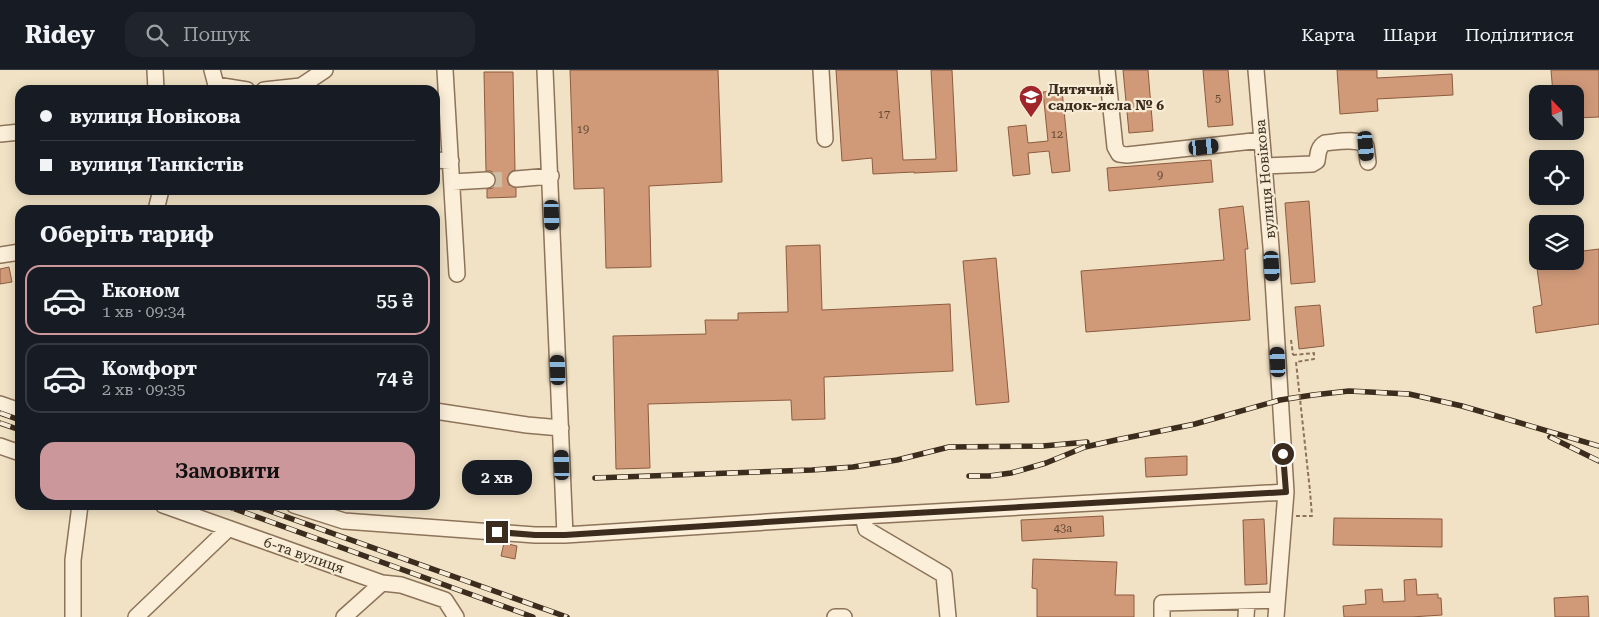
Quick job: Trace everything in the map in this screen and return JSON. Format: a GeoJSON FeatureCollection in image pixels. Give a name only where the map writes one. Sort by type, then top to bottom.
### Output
{"type":"FeatureCollection","features":[{"type":"Feature","properties":{"kind":"street"},"geometry":{"type":"LineString","coordinates":[[155,70],[156,85]]}},
{"type":"Feature","properties":{"kind":"street"},"geometry":{"type":"LineString","coordinates":[[212,70],[216,85]]}},
{"type":"Feature","properties":{"kind":"street"},"geometry":{"type":"LineString","coordinates":[[303,85],[326,70]]}},
{"type":"Feature","properties":{"kind":"street"},"geometry":{"type":"LineString","coordinates":[[445,70],[457,274]]}},
{"type":"Feature","properties":{"kind":"street"},"geometry":{"type":"LineString","coordinates":[[545,70],[565,535]]}},
{"type":"Feature","properties":{"kind":"street"},"geometry":{"type":"LineString","coordinates":[[821,70],[825,140]]}},
{"type":"Feature","properties":{"kind":"street"},"geometry":{"type":"LineString","coordinates":[[1107,70],[1115,147],[1119,154],[1127,156],[1262,140]]}},
{"type":"Feature","properties":{"kind":"street","name":"вулиця Новікова"},"geometry":{"type":"LineString","coordinates":[[1256,70],[1271,247],[1286,492],[1276,617]]}},
{"type":"Feature","properties":{"kind":"street"},"geometry":{"type":"LineString","coordinates":[[0,134],[15,132]]}},
{"type":"Feature","properties":{"kind":"street"},"geometry":{"type":"LineString","coordinates":[[1264,166],[1312,164],[1317,161],[1321,145],[1325,143],[1357,141],[1366,146],[1368,162]]}},
{"type":"Feature","properties":{"kind":"street"},"geometry":{"type":"LineString","coordinates":[[440,160],[451,161]]}},
{"type":"Feature","properties":{"kind":"street"},"geometry":{"type":"LineString","coordinates":[[516,179],[551,176]]}},
{"type":"Feature","properties":{"kind":"street"},"geometry":{"type":"LineString","coordinates":[[452,182],[487,180]]}},
{"type":"Feature","properties":{"kind":"street"},"geometry":{"type":"LineString","coordinates":[[0,255],[15,253]]}},
{"type":"Feature","properties":{"kind":"street"},"geometry":{"type":"LineString","coordinates":[[0,404],[15,409]]}},
{"type":"Feature","properties":{"kind":"street"},"geometry":{"type":"LineString","coordinates":[[440,412],[527,425],[561,428]]}},
{"type":"Feature","properties":{"kind":"street"},"geometry":{"type":"LineString","coordinates":[[0,446],[15,451]]}},
{"type":"Feature","properties":{"kind":"street"},"geometry":{"type":"LineString","coordinates":[[310,510],[344,521],[535,535],[565,535],[1286,492]]}},
{"type":"Feature","properties":{"kind":"street"},"geometry":{"type":"LineString","coordinates":[[73,617],[73,560],[79,510]]}},
{"type":"Feature","properties":{"kind":"street","name":"6-та вулиця"},"geometry":{"type":"LineString","coordinates":[[177,510],[382,582],[401,585],[445,600],[456,617]]}},
{"type":"Feature","properties":{"kind":"street"},"geometry":{"type":"LineString","coordinates":[[863,516],[866,529],[944,575],[948,617]]}},
{"type":"Feature","properties":{"kind":"street"},"geometry":{"type":"LineString","coordinates":[[136,617],[228,529]]}},
{"type":"Feature","properties":{"kind":"street"},"geometry":{"type":"LineString","coordinates":[[344,617],[382,582]]}},
{"type":"Feature","properties":{"kind":"street"},"geometry":{"type":"LineString","coordinates":[[1246,617],[1247,600]]}},
{"type":"Feature","properties":{"kind":"street"},"geometry":{"type":"LineString","coordinates":[[1162,617],[1162,603],[1277,600]]}},
{"type":"Feature","properties":{"kind":"street"},"geometry":{"type":"LineString","coordinates":[[835,617],[844,617]]}},
{"type":"Feature","properties":{"kind":"path"},"geometry":{"type":"LineString","coordinates":[[1284,516],[1312,516],[1296,362],[1314,359],[1314,353],[1293,355]]}},
{"type":"Feature","properties":{"kind":"building"},"geometry":{"type":"Polygon","coordinates":[[[570,70],[718,70],[722,182],[649,186],[651,267],[606,268],[604,188],[574,189],[570,70]]]}},
{"type":"Feature","properties":{"kind":"building"},"geometry":{"type":"Polygon","coordinates":[[[836,70],[897,70],[903,160],[936,159],[931,70],[952,70],[957,171],[873,174],[872,158],[842,161],[836,70]]]}},
{"type":"Feature","properties":{"kind":"building"},"geometry":{"type":"Polygon","coordinates":[[[1123,70],[1148,70],[1153,131],[1129,133],[1123,70]]]}},
{"type":"Feature","properties":{"kind":"building"},"geometry":{"type":"Polygon","coordinates":[[[1203,70],[1228,70],[1233,125],[1208,127],[1203,70]]]}},
{"type":"Feature","properties":{"kind":"building"},"geometry":{"type":"Polygon","coordinates":[[[1337,70],[1377,70],[1377,78],[1452,74],[1453,95],[1377,99],[1378,111],[1340,114],[1337,70]]]}},
{"type":"Feature","properties":{"kind":"building"},"geometry":{"type":"Polygon","coordinates":[[[1551,70],[1599,70],[1599,117],[1584,118],[1584,85],[1552,85],[1551,70]]]}},
{"type":"Feature","properties":{"kind":"building"},"geometry":{"type":"Polygon","coordinates":[[[484,72],[513,72],[515,170],[510,172],[507,179],[509,185],[516,188],[516,197],[487,198],[487,189],[493,188],[496,180],[495,174],[491,171],[486,171],[484,72]]]}},
{"type":"Feature","properties":{"kind":"building"},"geometry":{"type":"Polygon","coordinates":[[[1062,90],[1070,171],[1052,173],[1049,151],[1028,153],[1030,174],[1013,176],[1008,127],[1026,125],[1028,143],[1048,141],[1043,92],[1062,90]]]}},
{"type":"Feature","properties":{"kind":"building"},"geometry":{"type":"Polygon","coordinates":[[[1211,160],[1213,182],[1109,191],[1107,168],[1211,160]]]}},
{"type":"Feature","properties":{"kind":"building"},"geometry":{"type":"Polygon","coordinates":[[[1309,201],[1315,282],[1291,284],[1285,203],[1309,201]]]}},
{"type":"Feature","properties":{"kind":"building"},"geometry":{"type":"Polygon","coordinates":[[[1243,206],[1248,249],[1245,249],[1250,320],[1086,332],[1081,271],[1224,260],[1219,209],[1243,206]]]}},
{"type":"Feature","properties":{"kind":"building"},"geometry":{"type":"Polygon","coordinates":[[[820,245],[822,310],[950,304],[953,371],[824,377],[825,419],[792,420],[791,400],[648,404],[650,468],[616,469],[613,336],[706,334],[705,320],[738,320],[738,313],[788,312],[786,246],[820,245]]]}},
{"type":"Feature","properties":{"kind":"building"},"geometry":{"type":"Polygon","coordinates":[[[1599,249],[1599,324],[1536,333],[1533,307],[1542,305],[1537,270],[1584,270],[1584,251],[1599,249]]]}},
{"type":"Feature","properties":{"kind":"building"},"geometry":{"type":"Polygon","coordinates":[[[996,258],[1009,402],[976,405],[963,261],[996,258]]]}},
{"type":"Feature","properties":{"kind":"building"},"geometry":{"type":"Polygon","coordinates":[[[9,267],[12,282],[0,284],[0,269],[9,267]]]}},
{"type":"Feature","properties":{"kind":"building"},"geometry":{"type":"Polygon","coordinates":[[[1320,305],[1324,346],[1299,349],[1295,307],[1320,305]]]}},
{"type":"Feature","properties":{"kind":"building"},"geometry":{"type":"Polygon","coordinates":[[[1187,456],[1187,475],[1146,477],[1145,458],[1187,456]]]}},
{"type":"Feature","properties":{"kind":"building"},"geometry":{"type":"Polygon","coordinates":[[[1103,516],[1104,536],[1022,541],[1021,520],[1103,516]]]}},
{"type":"Feature","properties":{"kind":"building"},"geometry":{"type":"Polygon","coordinates":[[[1334,518],[1442,519],[1442,547],[1333,545],[1334,518]]]}},
{"type":"Feature","properties":{"kind":"building"},"geometry":{"type":"Polygon","coordinates":[[[1264,519],[1267,584],[1245,585],[1243,520],[1264,519]]]}},
{"type":"Feature","properties":{"kind":"building"},"geometry":{"type":"Polygon","coordinates":[[[504,543],[517,546],[515,559],[501,556],[504,543]]]}},
{"type":"Feature","properties":{"kind":"building"},"geometry":{"type":"Polygon","coordinates":[[[1033,559],[1117,562],[1115,595],[1134,595],[1134,617],[1037,617],[1037,589],[1032,588],[1033,559]]]}},
{"type":"Feature","properties":{"kind":"building"},"geometry":{"type":"Polygon","coordinates":[[[1416,579],[1417,595],[1438,594],[1438,598],[1441,598],[1442,615],[1344,617],[1343,606],[1366,604],[1365,590],[1382,589],[1383,602],[1405,601],[1404,580],[1416,579]]]}},
{"type":"Feature","properties":{"kind":"building"},"geometry":{"type":"Polygon","coordinates":[[[1588,596],[1589,617],[1555,617],[1554,598],[1588,596]]]}},
{"type":"Feature","properties":{"kind":"tunnel"},"geometry":{"type":"LineString","coordinates":[[487,180],[516,179]]}},
{"type":"Feature","properties":{"kind":"railway"},"geometry":{"type":"LineString","coordinates":[[969,476],[1011,473],[1046,463],[1085,447],[1195,424],[1280,400],[1349,391],[1409,394],[1462,406],[1599,446]]}},
{"type":"Feature","properties":{"kind":"railway"},"geometry":{"type":"LineString","coordinates":[[0,413],[15,418]]}},
{"type":"Feature","properties":{"kind":"railway"},"geometry":{"type":"LineString","coordinates":[[0,423],[15,428]]}},
{"type":"Feature","properties":{"kind":"railway"},"geometry":{"type":"LineString","coordinates":[[1550,437],[1599,461]]}},
{"type":"Feature","properties":{"kind":"railway"},"geometry":{"type":"LineString","coordinates":[[595,478],[812,470],[853,467],[897,460],[949,447],[1043,446],[1087,442]]}},
{"type":"Feature","properties":{"kind":"railway"},"geometry":{"type":"LineString","coordinates":[[238,510],[533,617]]}},
{"type":"Feature","properties":{"kind":"railway"},"geometry":{"type":"LineString","coordinates":[[267,510],[567,617]]}},
{"type":"Feature","properties":{"kind":"place","name":"Дитячий садок-ясла № 6"},"geometry":{"type":"Point","coordinates":[1031,118]}},
{"type":"Feature","properties":{"kind":"route"},"geometry":{"type":"LineString","coordinates":[[497,532],[565,535],[1286,492],[1283,454]]}}]}
